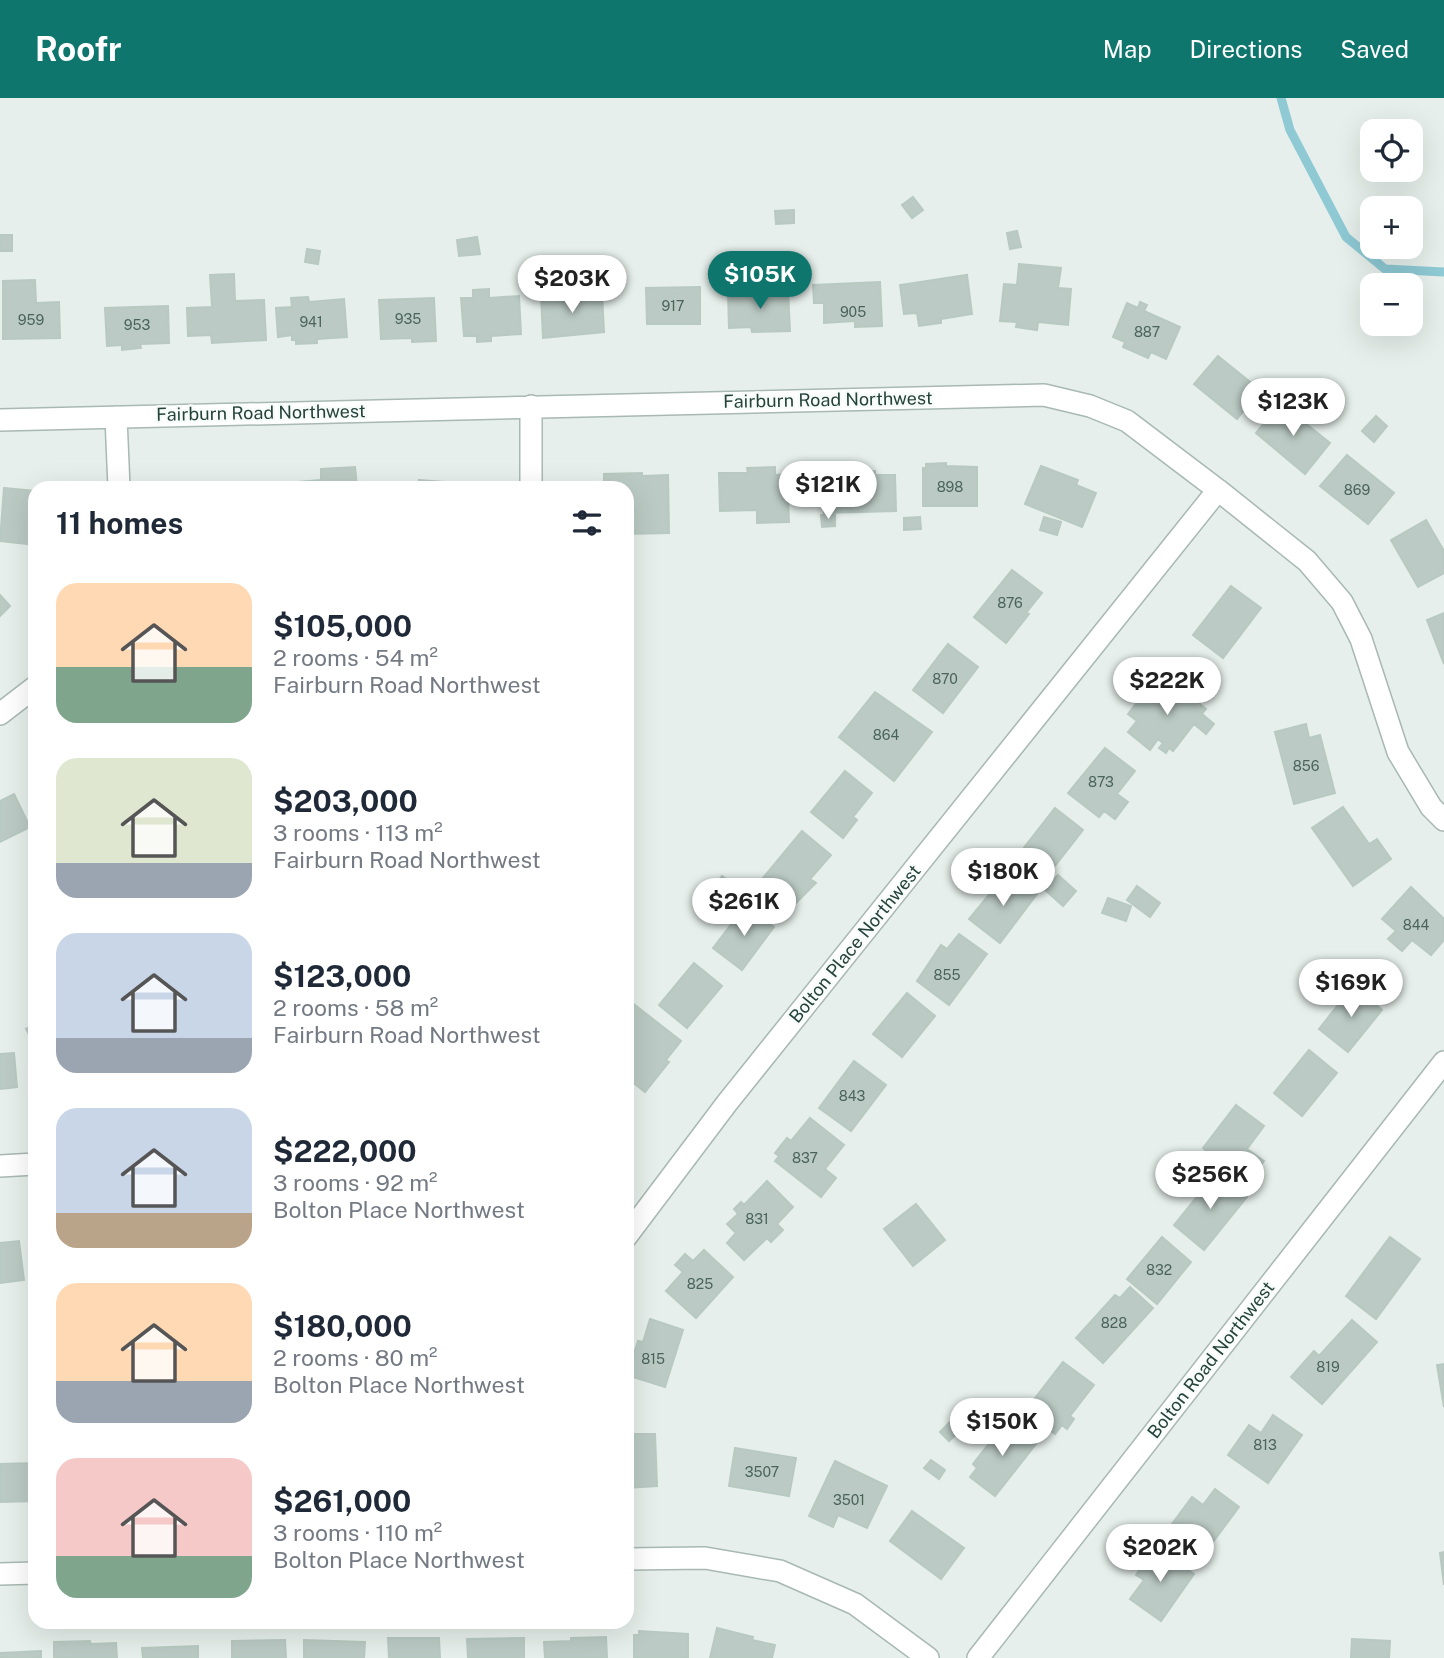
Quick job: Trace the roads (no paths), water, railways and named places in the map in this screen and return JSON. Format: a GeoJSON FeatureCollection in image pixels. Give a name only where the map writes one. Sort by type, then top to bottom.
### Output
{"type":"FeatureCollection","features":[{"type":"Feature","properties":{"kind":"street","name":"Fairburn Road Northwest"},"geometry":{"type":"LineString","coordinates":[[0,420],[1044,395],[1090,406],[1127,421],[1307,561],[1342,602],[1361,639],[1398,752],[1431,807],[1444,820]]}},
{"type":"Feature","properties":{"kind":"street"},"geometry":{"type":"LineString","coordinates":[[531,406],[531,481]]}},
{"type":"Feature","properties":{"kind":"street"},"geometry":{"type":"LineString","coordinates":[[116,417],[119,481]]}},
{"type":"Feature","properties":{"kind":"street","name":"Bolton Place Northwest"},"geometry":{"type":"LineString","coordinates":[[634,1226],[727,1103],[1218,490]]}},
{"type":"Feature","properties":{"kind":"street"},"geometry":{"type":"LineString","coordinates":[[0,714],[28,692]]}},
{"type":"Feature","properties":{"kind":"street","name":"Bolton Road Northwest"},"geometry":{"type":"LineString","coordinates":[[978,1658],[1444,1062]]}},
{"type":"Feature","properties":{"kind":"street"},"geometry":{"type":"LineString","coordinates":[[0,1166],[28,1164]]}},
{"type":"Feature","properties":{"kind":"street"},"geometry":{"type":"LineString","coordinates":[[634,1559],[705,1558],[780,1571],[855,1604],[928,1658]]}},
{"type":"Feature","properties":{"kind":"street"},"geometry":{"type":"LineString","coordinates":[[0,1574],[28,1573]]}},
{"type":"Feature","properties":{"kind":"waterway"},"geometry":{"type":"LineString","coordinates":[[1281,98],[1290,130],[1346,237],[1385,269],[1444,272]]}}]}
